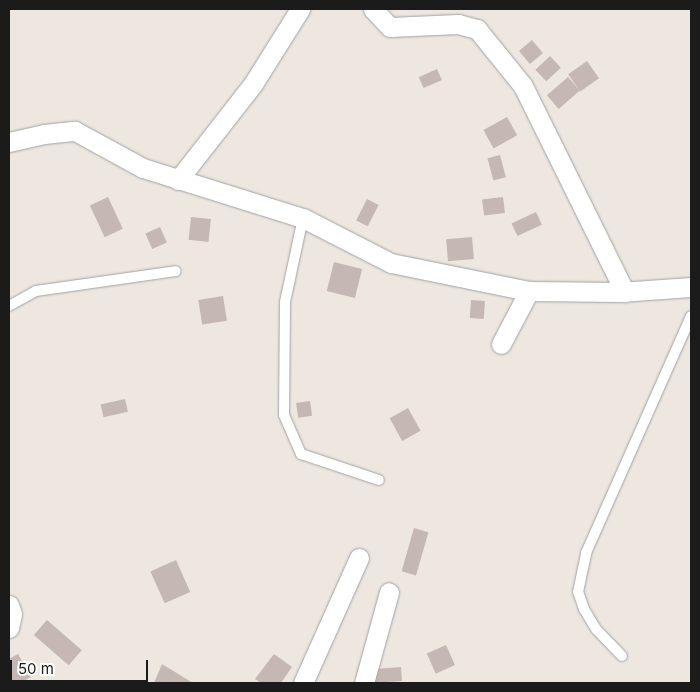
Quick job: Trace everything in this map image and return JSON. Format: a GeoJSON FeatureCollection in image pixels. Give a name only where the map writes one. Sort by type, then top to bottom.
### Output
{"type":"FeatureCollection","features":[{"type":"Feature","properties":{"kind":"street"},"geometry":{"type":"LineString","coordinates":[[178,180],[252,84],[300,9]]}},
{"type":"Feature","properties":{"kind":"street"},"geometry":{"type":"LineString","coordinates":[[373,9],[390,28],[458,24],[477,29],[523,86],[625,292]]}},
{"type":"Feature","properties":{"kind":"street"},"geometry":{"type":"LineString","coordinates":[[9,142],[44,134],[75,131],[143,168],[303,218],[391,263],[529,291],[625,292],[691,287]]}},
{"type":"Feature","properties":{"kind":"street"},"geometry":{"type":"LineString","coordinates":[[501,344],[529,291]]}},
{"type":"Feature","properties":{"kind":"street"},"geometry":{"type":"LineString","coordinates":[[302,683],[360,558]]}},
{"type":"Feature","properties":{"kind":"street"},"geometry":{"type":"LineString","coordinates":[[364,683],[389,592]]}},
{"type":"Feature","properties":{"kind":"street"},"geometry":{"type":"LineString","coordinates":[[9,605],[12,614],[9,628]]}},
{"type":"Feature","properties":{"kind":"lane"},"geometry":{"type":"LineString","coordinates":[[303,218],[285,302],[284,415],[301,454],[379,480]]}},
{"type":"Feature","properties":{"kind":"lane"},"geometry":{"type":"LineString","coordinates":[[9,306],[36,291],[176,271]]}},
{"type":"Feature","properties":{"kind":"lane"},"geometry":{"type":"LineString","coordinates":[[622,656],[596,629],[584,609],[578,592],[586,553],[691,316]]}},
{"type":"Feature","properties":{"kind":"building"},"geometry":{"type":"Polygon","coordinates":[[[532,40],[543,53],[530,64],[519,51],[532,40]]]}},
{"type":"Feature","properties":{"kind":"building"},"geometry":{"type":"Polygon","coordinates":[[[550,56],[561,68],[546,81],[535,70],[550,56]]]}},
{"type":"Feature","properties":{"kind":"building"},"geometry":{"type":"Polygon","coordinates":[[[587,61],[599,78],[580,91],[568,74],[587,61]]]}},
{"type":"Feature","properties":{"kind":"building"},"geometry":{"type":"Polygon","coordinates":[[[437,69],[442,80],[424,88],[419,77],[437,69]]]}},
{"type":"Feature","properties":{"kind":"building"},"geometry":{"type":"Polygon","coordinates":[[[568,77],[580,91],[559,109],[547,95],[568,77]]]}},
{"type":"Feature","properties":{"kind":"building"},"geometry":{"type":"Polygon","coordinates":[[[507,117],[517,135],[494,148],[483,130],[507,117]]]}},
{"type":"Feature","properties":{"kind":"building"},"geometry":{"type":"Polygon","coordinates":[[[500,155],[506,177],[493,181],[487,158],[500,155]]]}},
{"type":"Feature","properties":{"kind":"building"},"geometry":{"type":"Polygon","coordinates":[[[108,197],[123,229],[105,237],[90,205],[108,197]]]}},
{"type":"Feature","properties":{"kind":"building"},"geometry":{"type":"Polygon","coordinates":[[[503,197],[505,213],[484,215],[482,200],[503,197]]]}},
{"type":"Feature","properties":{"kind":"building"},"geometry":{"type":"Polygon","coordinates":[[[367,199],[379,205],[368,226],[356,220],[367,199]]]}},
{"type":"Feature","properties":{"kind":"building"},"geometry":{"type":"Polygon","coordinates":[[[536,212],[542,225],[517,236],[512,223],[536,212]]]}},
{"type":"Feature","properties":{"kind":"building"},"geometry":{"type":"Polygon","coordinates":[[[191,217],[211,219],[208,242],[189,240],[191,217]]]}},
{"type":"Feature","properties":{"kind":"building"},"geometry":{"type":"Polygon","coordinates":[[[160,227],[167,243],[152,249],[145,234],[160,227]]]}},
{"type":"Feature","properties":{"kind":"building"},"geometry":{"type":"Polygon","coordinates":[[[472,237],[474,259],[448,261],[446,239],[472,237]]]}},
{"type":"Feature","properties":{"kind":"building"},"geometry":{"type":"Polygon","coordinates":[[[334,262],[362,269],[355,298],[327,291],[334,262]]]}},
{"type":"Feature","properties":{"kind":"building"},"geometry":{"type":"Polygon","coordinates":[[[223,296],[227,321],[202,325],[198,300],[223,296]]]}},
{"type":"Feature","properties":{"kind":"building"},"geometry":{"type":"Polygon","coordinates":[[[471,300],[485,301],[484,319],[470,318],[471,300]]]}},
{"type":"Feature","properties":{"kind":"building"},"geometry":{"type":"Polygon","coordinates":[[[125,399],[128,412],[104,417],[101,405],[125,399]]]}},
{"type":"Feature","properties":{"kind":"building"},"geometry":{"type":"Polygon","coordinates":[[[310,401],[312,416],[298,418],[296,403],[310,401]]]}},
{"type":"Feature","properties":{"kind":"building"},"geometry":{"type":"Polygon","coordinates":[[[408,408],[421,431],[402,441],[390,418],[408,408]]]}},
{"type":"Feature","properties":{"kind":"building"},"geometry":{"type":"Polygon","coordinates":[[[414,528],[428,532],[416,575],[402,571],[414,528]]]}},
{"type":"Feature","properties":{"kind":"building"},"geometry":{"type":"Polygon","coordinates":[[[176,560],[190,592],[165,603],[150,571],[176,560]]]}},
{"type":"Feature","properties":{"kind":"building"},"geometry":{"type":"Polygon","coordinates":[[[47,620],[82,650],[69,665],[34,635],[47,620]]]}},
{"type":"Feature","properties":{"kind":"building"},"geometry":{"type":"Polygon","coordinates":[[[446,645],[455,665],[436,674],[427,654],[446,645]]]}},
{"type":"Feature","properties":{"kind":"building"},"geometry":{"type":"Polygon","coordinates":[[[18,654],[31,677],[20,683],[9,683],[9,659],[18,654]]]}},
{"type":"Feature","properties":{"kind":"building"},"geometry":{"type":"Polygon","coordinates":[[[274,654],[292,667],[281,683],[261,683],[255,679],[274,654]]]}},
{"type":"Feature","properties":{"kind":"building"},"geometry":{"type":"Polygon","coordinates":[[[162,664],[193,683],[154,683],[162,664]]]}},
{"type":"Feature","properties":{"kind":"building"},"geometry":{"type":"Polygon","coordinates":[[[401,667],[402,681],[375,683],[374,669],[401,667]]]}}]}
